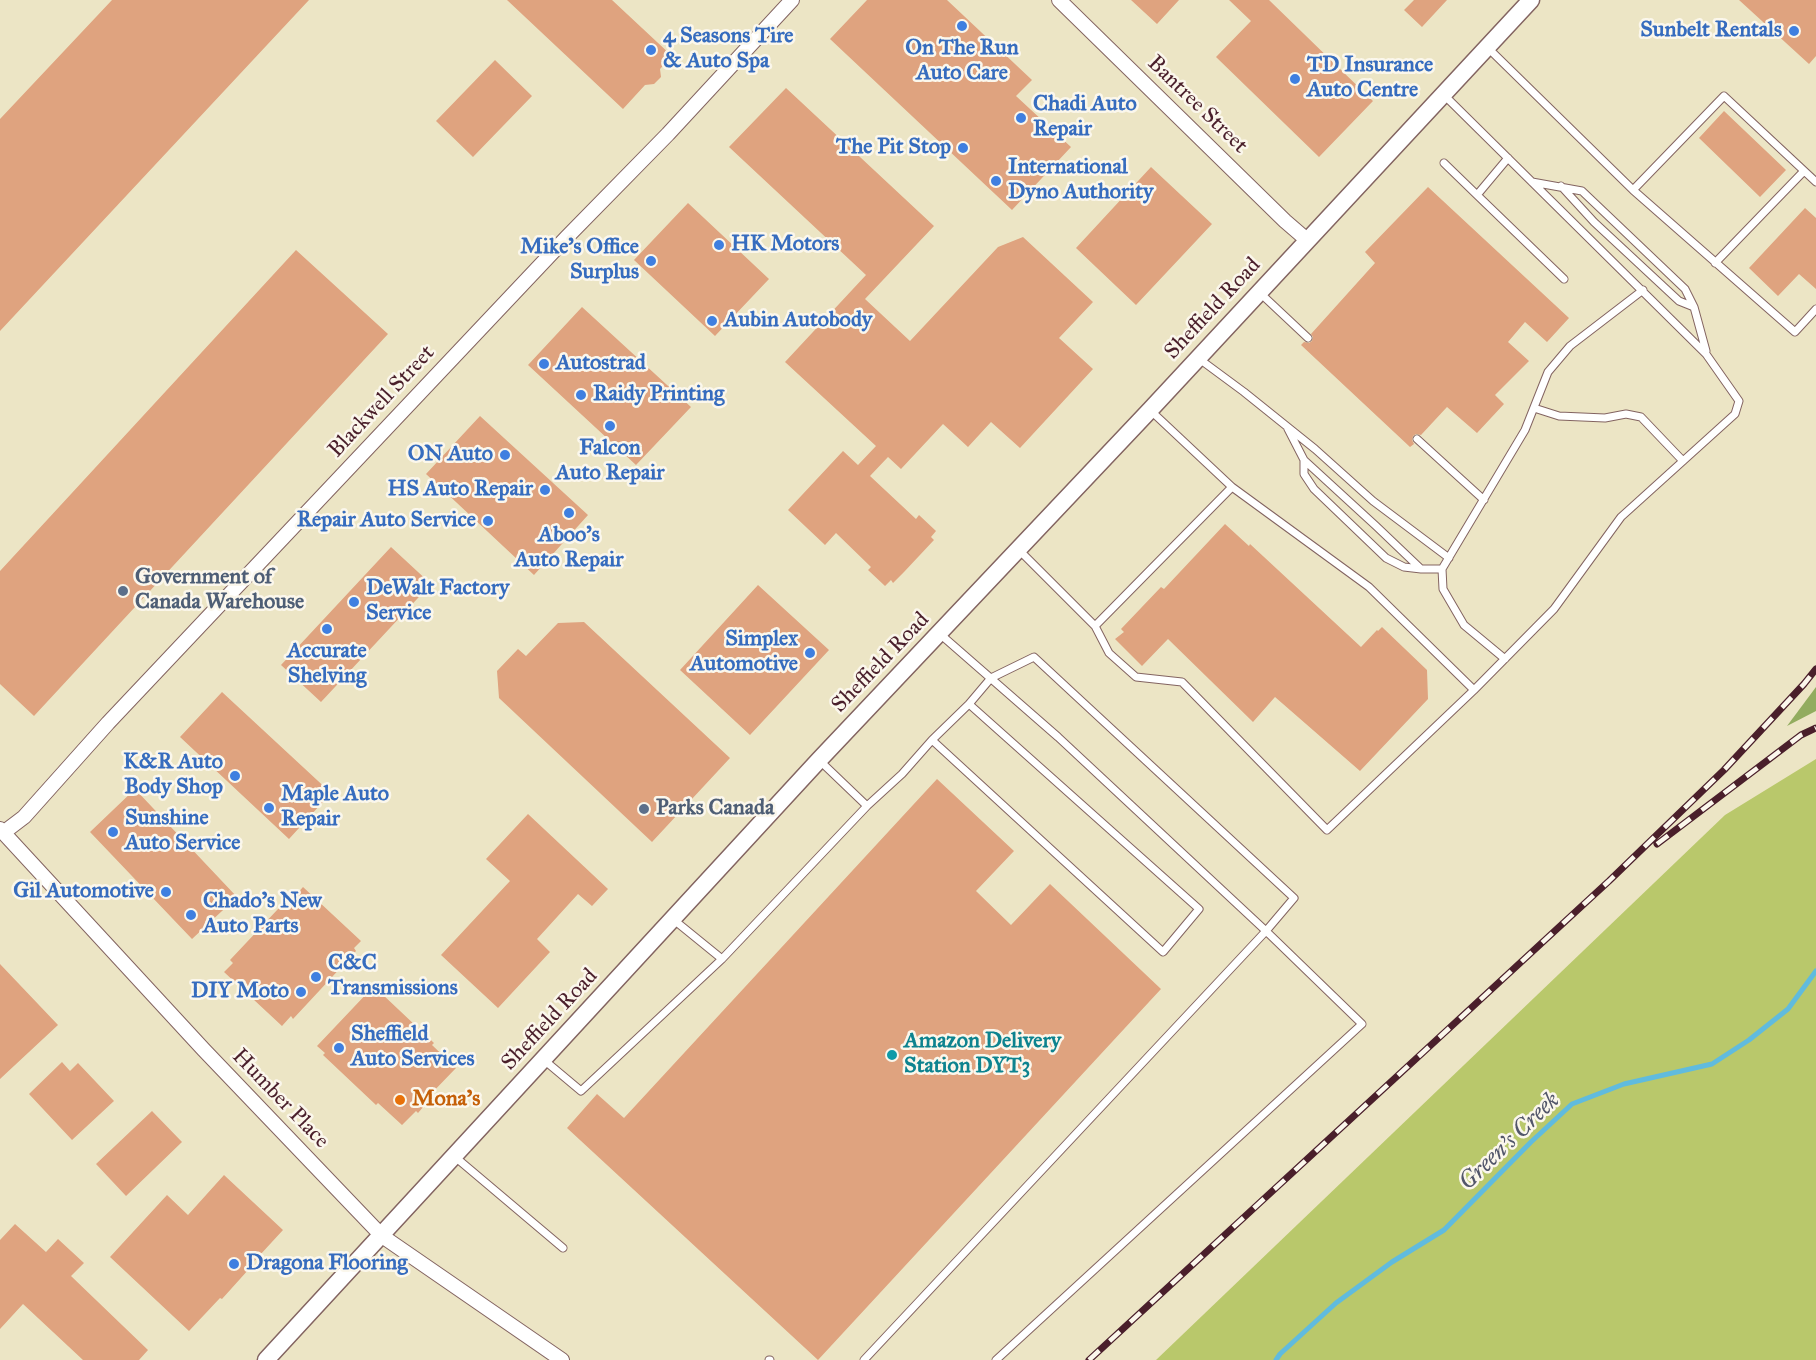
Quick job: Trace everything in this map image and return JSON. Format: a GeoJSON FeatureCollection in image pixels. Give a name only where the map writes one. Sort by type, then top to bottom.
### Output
{"type":"FeatureCollection","features":[{"type":"Feature","properties":{"kind":"street","name":"Blackwell Street"},"geometry":{"type":"LineString","coordinates":[[2,831],[24,817],[108,723],[567,237],[668,134],[792,0]]}},
{"type":"Feature","properties":{"kind":"street","name":"Bantree Street"},"geometry":{"type":"LineString","coordinates":[[1059,0],[1307,240]]}},
{"type":"Feature","properties":{"kind":"street","name":"Sheffield Road"},"geometry":{"type":"LineString","coordinates":[[266,1360],[819,760],[1150,410],[1531,0]]}},
{"type":"Feature","properties":{"kind":"street","name":"Humber Place"},"geometry":{"type":"LineString","coordinates":[[2,831],[204,1050],[382,1236],[562,1360]]}},
{"type":"Feature","properties":{"kind":"lane"},"geometry":{"type":"LineString","coordinates":[[1488,47],[1633,190],[1795,332],[1816,309]]}},
{"type":"Feature","properties":{"kind":"lane"},"geometry":{"type":"LineString","coordinates":[[1018,549],[1095,626],[1109,653],[1136,677],[1182,682],[1327,830],[1474,690],[1554,609],[1621,517],[1735,414],[1739,401],[1706,354],[1443,94]]}},
{"type":"Feature","properties":{"kind":"lane"},"geometry":{"type":"LineString","coordinates":[[1633,190],[1724,96],[1816,182]]}},
{"type":"Feature","properties":{"kind":"lane"},"geometry":{"type":"LineString","coordinates":[[1477,195],[1508,158]]}},
{"type":"Feature","properties":{"kind":"lane"},"geometry":{"type":"LineString","coordinates":[[1444,163],[1564,279]]}},
{"type":"Feature","properties":{"kind":"lane"},"geometry":{"type":"LineString","coordinates":[[1715,263],[1804,171]]}},
{"type":"Feature","properties":{"kind":"lane"},"geometry":{"type":"LineString","coordinates":[[1532,182],[1582,191],[1685,290],[1694,307],[1706,354]]}},
{"type":"Feature","properties":{"kind":"lane"},"geometry":{"type":"LineString","coordinates":[[1561,186],[1594,222],[1679,302],[1694,307]]}},
{"type":"Feature","properties":{"kind":"lane"},"geometry":{"type":"LineString","coordinates":[[1505,659],[1464,625],[1443,589],[1442,569],[1525,430],[1548,372],[1570,346],[1643,291]]}},
{"type":"Feature","properties":{"kind":"lane"},"geometry":{"type":"LineString","coordinates":[[1258,292],[1308,338]]}},
{"type":"Feature","properties":{"kind":"lane"},"geometry":{"type":"LineString","coordinates":[[1197,358],[1315,449],[1373,501],[1449,558]]}},
{"type":"Feature","properties":{"kind":"lane"},"geometry":{"type":"LineString","coordinates":[[1534,408],[1559,416],[1605,418],[1626,414],[1641,417],[1683,461]]}},
{"type":"Feature","properties":{"kind":"lane"},"geometry":{"type":"LineString","coordinates":[[1150,410],[1232,487],[1369,587],[1474,690]]}},
{"type":"Feature","properties":{"kind":"lane"},"geometry":{"type":"LineString","coordinates":[[1287,427],[1304,460],[1421,569]]}},
{"type":"Feature","properties":{"kind":"lane"},"geometry":{"type":"LineString","coordinates":[[1417,440],[1484,500]]}},
{"type":"Feature","properties":{"kind":"lane"},"geometry":{"type":"LineString","coordinates":[[1304,460],[1304,474],[1314,489],[1386,558],[1404,567],[1442,569]]}},
{"type":"Feature","properties":{"kind":"lane"},"geometry":{"type":"LineString","coordinates":[[1095,626],[1232,487]]}},
{"type":"Feature","properties":{"kind":"lane"},"geometry":{"type":"LineString","coordinates":[[940,634],[1058,736],[1362,1024],[996,1360]]}},
{"type":"Feature","properties":{"kind":"lane"},"geometry":{"type":"LineString","coordinates":[[544,1060],[581,1091],[722,959],[867,806],[902,774],[991,678],[1034,657],[1294,898],[1266,931],[864,1360]]}},
{"type":"Feature","properties":{"kind":"lane"},"geometry":{"type":"LineString","coordinates":[[932,740],[1163,952],[1199,909],[969,704]]}},
{"type":"Feature","properties":{"kind":"lane"},"geometry":{"type":"LineString","coordinates":[[819,760],[867,806]]}},
{"type":"Feature","properties":{"kind":"lane"},"geometry":{"type":"LineString","coordinates":[[673,919],[722,959]]}},
{"type":"Feature","properties":{"kind":"lane"},"geometry":{"type":"LineString","coordinates":[[454,1156],[563,1248]]}},
{"type":"Feature","properties":{"kind":"green space"},"geometry":{"type":"Polygon","coordinates":[[[1816,687],[1816,711],[1787,726],[1816,687]]]}},
{"type":"Feature","properties":{"kind":"green space"},"geometry":{"type":"Polygon","coordinates":[[[1816,759],[1816,1360],[1156,1360],[1725,815],[1816,759]]]}},
{"type":"Feature","properties":{"kind":"building"},"geometry":{"type":"Polygon","coordinates":[[[112,0],[309,0],[0,331],[0,119],[112,0]]]}},
{"type":"Feature","properties":{"kind":"building"},"geometry":{"type":"Polygon","coordinates":[[[507,0],[612,0],[672,56],[660,69],[661,77],[654,84],[645,85],[623,109],[507,0]]]}},
{"type":"Feature","properties":{"kind":"building"},"geometry":{"type":"Polygon","coordinates":[[[867,0],[947,0],[1032,80],[1016,96],[1071,147],[1012,210],[830,39],[867,0]]]}},
{"type":"Feature","properties":{"kind":"building"},"geometry":{"type":"Polygon","coordinates":[[[1131,0],[1179,0],[1157,24],[1131,0]]]}},
{"type":"Feature","properties":{"kind":"building","name":"TD Insurance Auto Centre"},"geometry":{"type":"Polygon","coordinates":[[[1229,0],[1269,0],[1373,101],[1319,157],[1216,57],[1251,21],[1229,0]]]}},
{"type":"Feature","properties":{"kind":"building"},"geometry":{"type":"Polygon","coordinates":[[[1414,0],[1447,0],[1422,27],[1404,10],[1414,0]]]}},
{"type":"Feature","properties":{"kind":"building","name":"Sunbelt Rentals"},"geometry":{"type":"Polygon","coordinates":[[[1739,0],[1816,0],[1816,56],[1809,64],[1739,0]]]}},
{"type":"Feature","properties":{"kind":"building"},"geometry":{"type":"Polygon","coordinates":[[[495,60],[532,96],[473,157],[436,121],[495,60]]]}},
{"type":"Feature","properties":{"kind":"building"},"geometry":{"type":"Polygon","coordinates":[[[786,88],[934,226],[865,299],[910,341],[998,247],[1023,237],[1093,302],[1059,338],[1093,369],[1020,448],[991,422],[968,447],[943,424],[901,469],[888,457],[870,476],[916,519],[919,515],[936,531],[931,537],[934,540],[893,583],[891,580],[885,586],[868,570],[871,567],[836,533],[825,545],[788,510],[843,451],[858,465],[876,446],[785,362],[866,275],[729,147],[786,88]]]}},
{"type":"Feature","properties":{"kind":"building"},"geometry":{"type":"Polygon","coordinates":[[[1724,111],[1786,170],[1760,197],[1699,138],[1724,111]]]}},
{"type":"Feature","properties":{"kind":"building"},"geometry":{"type":"Polygon","coordinates":[[[1151,167],[1212,224],[1136,305],[1076,248],[1151,167]]]}},
{"type":"Feature","properties":{"kind":"building"},"geometry":{"type":"Polygon","coordinates":[[[1428,187],[1569,318],[1547,342],[1525,322],[1508,342],[1529,361],[1495,395],[1504,404],[1477,433],[1447,407],[1421,435],[1413,436],[1414,444],[1410,447],[1301,345],[1312,341],[1311,334],[1375,263],[1365,252],[1428,187]]]}},
{"type":"Feature","properties":{"kind":"building"},"geometry":{"type":"Polygon","coordinates":[[[688,203],[769,279],[715,336],[634,260],[688,203]]]}},
{"type":"Feature","properties":{"kind":"building"},"geometry":{"type":"Polygon","coordinates":[[[1805,208],[1816,218],[1816,289],[1799,274],[1778,296],[1749,268],[1805,208]]]}},
{"type":"Feature","properties":{"kind":"building"},"geometry":{"type":"Polygon","coordinates":[[[296,250],[388,334],[34,716],[0,684],[0,571],[296,250]]]}},
{"type":"Feature","properties":{"kind":"building"},"geometry":{"type":"Polygon","coordinates":[[[582,307],[691,407],[636,465],[528,365],[582,307]]]}},
{"type":"Feature","properties":{"kind":"building"},"geometry":{"type":"Polygon","coordinates":[[[480,416],[588,515],[534,575],[426,474],[480,416]]]}},
{"type":"Feature","properties":{"kind":"building"},"geometry":{"type":"Polygon","coordinates":[[[1225,524],[1249,546],[1250,544],[1361,647],[1382,627],[1427,670],[1428,699],[1360,771],[1275,697],[1253,722],[1168,639],[1142,666],[1115,639],[1124,632],[1121,629],[1161,587],[1164,589],[1225,524]]]}},
{"type":"Feature","properties":{"kind":"building"},"geometry":{"type":"Polygon","coordinates":[[[391,547],[431,584],[321,702],[281,665],[391,547]]]}},
{"type":"Feature","properties":{"kind":"building"},"geometry":{"type":"Polygon","coordinates":[[[758,585],[829,650],[750,735],[680,670],[758,585]]]}},
{"type":"Feature","properties":{"kind":"building"},"geometry":{"type":"Polygon","coordinates":[[[584,622],[730,758],[652,842],[499,698],[497,671],[518,649],[526,656],[558,623],[584,622]]]}},
{"type":"Feature","properties":{"kind":"building"},"geometry":{"type":"Polygon","coordinates":[[[222,692],[331,793],[289,839],[180,737],[222,692]]]}},
{"type":"Feature","properties":{"kind":"building","name":"Amazon Delivery Station DYT3"},"geometry":{"type":"Polygon","coordinates":[[[937,779],[1014,851],[976,891],[1011,925],[1050,884],[1161,989],[818,1360],[567,1128],[597,1094],[624,1118],[937,779]]]}},
{"type":"Feature","properties":{"kind":"building"},"geometry":{"type":"Polygon","coordinates":[[[135,789],[237,897],[192,939],[90,832],[135,789]]]}},
{"type":"Feature","properties":{"kind":"building"},"geometry":{"type":"Polygon","coordinates":[[[528,814],[608,889],[592,906],[578,894],[537,939],[550,952],[498,1008],[441,955],[510,881],[486,859],[528,814]]]}},
{"type":"Feature","properties":{"kind":"building"},"geometry":{"type":"Polygon","coordinates":[[[303,887],[361,941],[354,948],[356,951],[320,990],[293,1019],[291,1016],[282,1026],[224,972],[233,963],[230,960],[294,892],[296,895],[303,887]]]}},
{"type":"Feature","properties":{"kind":"building"},"geometry":{"type":"Polygon","coordinates":[[[0,964],[58,1025],[0,1079],[0,964]]]}},
{"type":"Feature","properties":{"kind":"building"},"geometry":{"type":"Polygon","coordinates":[[[371,989],[378,996],[381,993],[434,1043],[432,1045],[456,1068],[429,1096],[431,1098],[418,1113],[416,1111],[402,1125],[378,1103],[376,1105],[323,1055],[325,1053],[317,1046],[371,989]]]}},
{"type":"Feature","properties":{"kind":"building"},"geometry":{"type":"Polygon","coordinates":[[[62,1062],[70,1071],[78,1063],[114,1101],[72,1140],[29,1094],[62,1062]]]}},
{"type":"Feature","properties":{"kind":"building"},"geometry":{"type":"Polygon","coordinates":[[[152,1111],[182,1142],[126,1196],[96,1164],[152,1111]]]}},
{"type":"Feature","properties":{"kind":"building"},"geometry":{"type":"Polygon","coordinates":[[[224,1175],[283,1230],[222,1299],[220,1298],[189,1331],[110,1257],[167,1195],[188,1215],[224,1175]]]}},
{"type":"Feature","properties":{"kind":"building"},"geometry":{"type":"Polygon","coordinates":[[[15,1224],[46,1252],[58,1239],[84,1263],[71,1276],[148,1350],[139,1360],[83,1360],[23,1304],[0,1329],[0,1240],[15,1224]]]}},
{"type":"Feature","properties":{"kind":"waterway","name":"Green's Creek"},"geometry":{"type":"LineString","coordinates":[[1276,1360],[1336,1303],[1392,1262],[1444,1230],[1572,1104],[1624,1084],[1712,1064],[1749,1040],[1788,1009],[1816,971]]}},
{"type":"Feature","properties":{"kind":"railway"},"geometry":{"type":"LineString","coordinates":[[1089,1360],[1609,881],[1724,770],[1816,669]]}},
{"type":"Feature","properties":{"kind":"railway"},"geometry":{"type":"LineString","coordinates":[[1657,844],[1801,735],[1816,728]]}},
{"type":"Feature","properties":{"kind":"place","name":"On The Run Auto Care"},"geometry":{"type":"Point","coordinates":[962,26]}},
{"type":"Feature","properties":{"kind":"place","name":"Sunbelt Rentals"},"geometry":{"type":"Point","coordinates":[1794,31]}},
{"type":"Feature","properties":{"kind":"place","name":"4 Seasons Tire & Auto Spa"},"geometry":{"type":"Point","coordinates":[651,50]}},
{"type":"Feature","properties":{"kind":"place","name":"TD Insurance Auto Centre"},"geometry":{"type":"Point","coordinates":[1295,79]}},
{"type":"Feature","properties":{"kind":"place","name":"Chadi Auto Repair"},"geometry":{"type":"Point","coordinates":[1021,118]}},
{"type":"Feature","properties":{"kind":"place","name":"The Pit Stop"},"geometry":{"type":"Point","coordinates":[963,148]}},
{"type":"Feature","properties":{"kind":"place","name":"International Dyno Authority"},"geometry":{"type":"Point","coordinates":[996,181]}},
{"type":"Feature","properties":{"kind":"place","name":"HK Motors"},"geometry":{"type":"Point","coordinates":[719,245]}},
{"type":"Feature","properties":{"kind":"place","name":"Mike's Office Surplus"},"geometry":{"type":"Point","coordinates":[651,261]}},
{"type":"Feature","properties":{"kind":"place","name":"Aubin Autobody"},"geometry":{"type":"Point","coordinates":[712,321]}},
{"type":"Feature","properties":{"kind":"place","name":"Autostrad"},"geometry":{"type":"Point","coordinates":[544,364]}},
{"type":"Feature","properties":{"kind":"place","name":"Raidy Printing"},"geometry":{"type":"Point","coordinates":[581,395]}},
{"type":"Feature","properties":{"kind":"place","name":"Falcon Auto Repair"},"geometry":{"type":"Point","coordinates":[610,426]}},
{"type":"Feature","properties":{"kind":"place","name":"ON Auto"},"geometry":{"type":"Point","coordinates":[505,455]}},
{"type":"Feature","properties":{"kind":"place","name":"HS Auto Repair"},"geometry":{"type":"Point","coordinates":[545,490]}},
{"type":"Feature","properties":{"kind":"place","name":"Aboo's Auto Repair"},"geometry":{"type":"Point","coordinates":[569,513]}},
{"type":"Feature","properties":{"kind":"place","name":"Repair Auto Service"},"geometry":{"type":"Point","coordinates":[488,521]}},
{"type":"Feature","properties":{"kind":"place","name":"Government of Canada Warehouse"},"geometry":{"type":"Point","coordinates":[123,591]}},
{"type":"Feature","properties":{"kind":"place","name":"DeWalt Factory Service"},"geometry":{"type":"Point","coordinates":[354,602]}},
{"type":"Feature","properties":{"kind":"place","name":"Accurate Shelving"},"geometry":{"type":"Point","coordinates":[327,629]}},
{"type":"Feature","properties":{"kind":"place","name":"Simplex Automotive"},"geometry":{"type":"Point","coordinates":[810,653]}},
{"type":"Feature","properties":{"kind":"place","name":"K&R Auto Body Shop"},"geometry":{"type":"Point","coordinates":[235,776]}},
{"type":"Feature","properties":{"kind":"place","name":"Maple Auto Repair"},"geometry":{"type":"Point","coordinates":[269,808]}},
{"type":"Feature","properties":{"kind":"place","name":"Parks Canada"},"geometry":{"type":"Point","coordinates":[644,809]}},
{"type":"Feature","properties":{"kind":"place","name":"Sunshine Auto Service"},"geometry":{"type":"Point","coordinates":[113,832]}},
{"type":"Feature","properties":{"kind":"place","name":"Gil Automotive"},"geometry":{"type":"Point","coordinates":[166,892]}},
{"type":"Feature","properties":{"kind":"place","name":"Chado's New Auto Parts"},"geometry":{"type":"Point","coordinates":[191,915]}},
{"type":"Feature","properties":{"kind":"place","name":"C&C Transmissions"},"geometry":{"type":"Point","coordinates":[316,977]}},
{"type":"Feature","properties":{"kind":"place","name":"DIY Moto"},"geometry":{"type":"Point","coordinates":[301,992]}},
{"type":"Feature","properties":{"kind":"place","name":"Sheffield Auto Services"},"geometry":{"type":"Point","coordinates":[339,1048]}},
{"type":"Feature","properties":{"kind":"place","name":"Amazon Delivery Station DYT3"},"geometry":{"type":"Point","coordinates":[892,1055]}},
{"type":"Feature","properties":{"kind":"place","name":"Mona's"},"geometry":{"type":"Point","coordinates":[400,1100]}},
{"type":"Feature","properties":{"kind":"place","name":"Dragona Flooring"},"geometry":{"type":"Point","coordinates":[234,1264]}}]}
